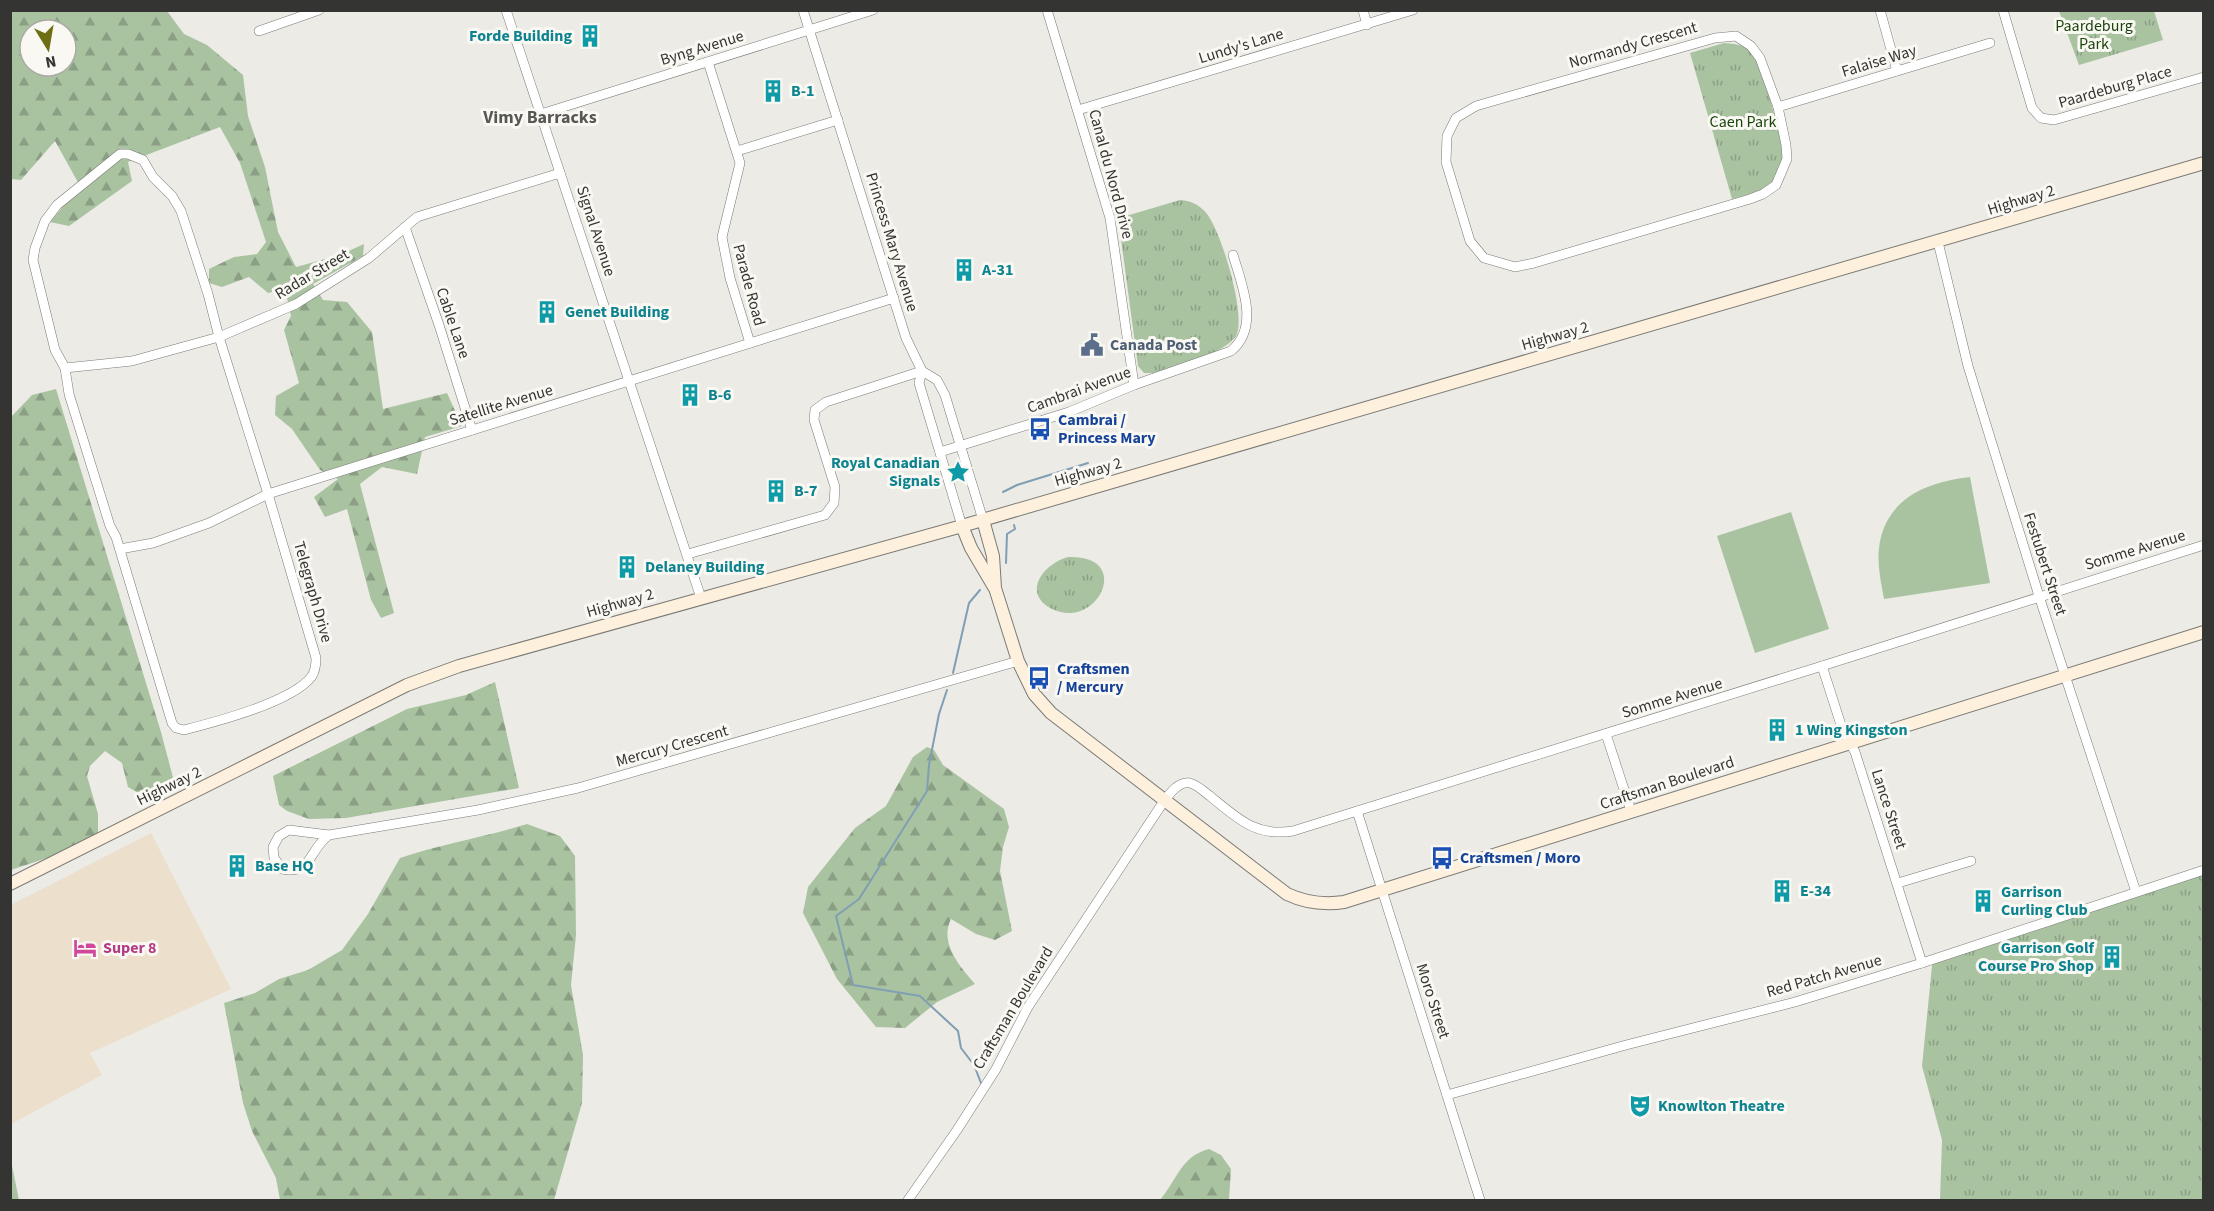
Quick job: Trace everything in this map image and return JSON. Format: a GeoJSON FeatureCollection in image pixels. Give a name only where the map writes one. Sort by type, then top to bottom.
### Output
{"type":"FeatureCollection","features":[{"type":"Feature","properties":{"kind":"main road","name":"Highway 2"},"geometry":{"type":"LineString","coordinates":[[10,884],[407,685],[459,666],[983,520],[2204,163]]}},
{"type":"Feature","properties":{"kind":"main road","name":"Craftsman Boulevard"},"geometry":{"type":"LineString","coordinates":[[983,520],[993,556],[995,588],[1018,662],[1034,694],[1051,713],[1164,801],[1287,894],[1309,902],[1332,904],[1381,890],[2204,632]]}},
{"type":"Feature","properties":{"kind":"main road","name":"Craftsman Boulevard"},"geometry":{"type":"LineString","coordinates":[[962,526],[970,548],[995,588]]}},
{"type":"Feature","properties":{"kind":"street"},"geometry":{"type":"LineString","coordinates":[[259,31],[319,10]]}},
{"type":"Feature","properties":{"kind":"street","name":"Signal Avenue"},"geometry":{"type":"LineString","coordinates":[[506,10],[701,598]]}},
{"type":"Feature","properties":{"kind":"street","name":"Princess Mary Avenue"},"geometry":{"type":"LineString","coordinates":[[803,10],[906,338],[922,371],[937,380],[945,395],[983,520]]}},
{"type":"Feature","properties":{"kind":"street","name":"Byng Avenue"},"geometry":{"type":"LineString","coordinates":[[541,114],[873,10]]}},
{"type":"Feature","properties":{"kind":"street","name":"Canal du Nord Drive"},"geometry":{"type":"LineString","coordinates":[[1047,10],[1113,235],[1134,385]]}},
{"type":"Feature","properties":{"kind":"street"},"geometry":{"type":"LineString","coordinates":[[1363,10],[1366,25]]}},
{"type":"Feature","properties":{"kind":"street","name":"Lundy's Lane"},"geometry":{"type":"LineString","coordinates":[[1078,110],[1413,10]]}},
{"type":"Feature","properties":{"kind":"street"},"geometry":{"type":"LineString","coordinates":[[1880,10],[1898,71]]}},
{"type":"Feature","properties":{"kind":"street","name":"Paardeburg Place"},"geometry":{"type":"LineString","coordinates":[[2003,10],[2032,108],[2041,118],[2054,120],[2204,77]]}},
{"type":"Feature","properties":{"kind":"street","name":"Normandy Crescent"},"geometry":{"type":"LineString","coordinates":[[1736,36],[1751,46],[1760,58],[1778,107],[1787,159],[1776,185],[1764,194],[1515,267],[1484,258],[1470,241],[1446,162],[1447,136],[1456,118],[1476,106],[1715,38],[1736,36]]}},
{"type":"Feature","properties":{"kind":"street","name":"Falaise Way"},"geometry":{"type":"LineString","coordinates":[[1778,107],[1990,44]]}},
{"type":"Feature","properties":{"kind":"street","name":"Parade Road"},"geometry":{"type":"LineString","coordinates":[[708,62],[737,151],[739,170],[722,237],[730,278],[750,343]]}},
{"type":"Feature","properties":{"kind":"street"},"geometry":{"type":"LineString","coordinates":[[737,151],[838,120]]}},
{"type":"Feature","properties":{"kind":"street","name":"Telegraph Drive"},"geometry":{"type":"LineString","coordinates":[[120,154],[128,154],[143,160],[153,177],[177,203],[208,294],[219,337],[316,658],[314,672],[309,679],[289,694],[186,730],[174,726],[120,549],[110,526],[69,394],[65,368],[55,350],[33,269],[34,248],[45,221],[57,204],[120,154]]}},
{"type":"Feature","properties":{"kind":"street","name":"Radar Street"},"geometry":{"type":"LineString","coordinates":[[65,368],[132,361],[219,337],[296,304],[369,258],[417,217],[560,172]]}},
{"type":"Feature","properties":{"kind":"street","name":"Cable Lane"},"geometry":{"type":"LineString","coordinates":[[405,227],[472,430]]}},
{"type":"Feature","properties":{"kind":"street","name":"Festubert Street"},"geometry":{"type":"LineString","coordinates":[[1938,242],[1962,346],[2039,596],[2136,892]]}},
{"type":"Feature","properties":{"kind":"street","name":"Cambrai Avenue"},"geometry":{"type":"LineString","coordinates":[[940,452],[1069,412],[1134,385],[1225,354],[1238,346],[1246,331],[1248,320],[1245,298],[1233,255]]}},
{"type":"Feature","properties":{"kind":"street","name":"Satellite Avenue"},"geometry":{"type":"LineString","coordinates":[[120,549],[153,543],[209,523],[268,494],[894,298]]}},
{"type":"Feature","properties":{"kind":"street"},"geometry":{"type":"LineString","coordinates":[[688,554],[825,515],[834,503],[835,487],[814,420],[815,410],[826,402],[922,371]]}},
{"type":"Feature","properties":{"kind":"street","name":"Princess Mary Avenue"},"geometry":{"type":"LineString","coordinates":[[922,371],[919,383],[962,526]]}},
{"type":"Feature","properties":{"kind":"street","name":"Somme Avenue"},"geometry":{"type":"LineString","coordinates":[[1164,801],[1172,790],[1185,783],[1190,783],[1244,823],[1257,830],[1280,833],[1606,734],[2204,545]]}},
{"type":"Feature","properties":{"kind":"street","name":"Mercury Crescent"},"geometry":{"type":"LineString","coordinates":[[329,835],[319,842],[305,866],[294,871],[282,869],[274,858],[273,847],[279,836],[289,830],[329,835],[478,810],[578,788],[1018,662]]}},
{"type":"Feature","properties":{"kind":"street","name":"Lance Street"},"geometry":{"type":"LineString","coordinates":[[1822,666],[1842,728],[1855,752],[1922,963]]}},
{"type":"Feature","properties":{"kind":"street"},"geometry":{"type":"LineString","coordinates":[[1606,734],[1631,812]]}},
{"type":"Feature","properties":{"kind":"street","name":"Craftsman Boulevard"},"geometry":{"type":"LineString","coordinates":[[908,1200],[967,1115],[996,1069],[1028,1007],[1164,801]]}},
{"type":"Feature","properties":{"kind":"street","name":"Moro Street"},"geometry":{"type":"LineString","coordinates":[[1357,811],[1480,1200]]}},
{"type":"Feature","properties":{"kind":"street"},"geometry":{"type":"LineString","coordinates":[[1898,883],[1971,861]]}},
{"type":"Feature","properties":{"kind":"street","name":"Red Patch Avenue"},"geometry":{"type":"LineString","coordinates":[[1447,1095],[1635,1042],[1795,1002],[1922,963],[2204,870]]}},
{"type":"Feature","properties":{"kind":"shaded area"},"geometry":{"type":"Polygon","coordinates":[[[151,833],[231,989],[90,1053],[102,1075],[11,1124],[11,905],[151,833]]]}},
{"type":"Feature","properties":{"kind":"green space"},"geometry":{"type":"Polygon","coordinates":[[[10,11],[167,11],[184,34],[207,45],[243,75],[248,116],[265,167],[278,232],[296,267],[340,255],[364,244],[363,256],[313,284],[323,300],[347,302],[372,332],[383,409],[447,393],[462,426],[425,437],[417,474],[382,467],[360,484],[394,613],[381,618],[371,600],[347,509],[325,517],[314,497],[338,479],[320,470],[292,429],[275,415],[276,396],[299,383],[284,330],[291,316],[285,289],[268,293],[249,277],[222,287],[209,283],[209,269],[234,257],[257,254],[266,242],[240,163],[220,127],[128,162],[132,181],[69,226],[50,222],[80,186],[55,141],[21,180],[11,179],[10,11]]]}},
{"type":"Feature","properties":{"kind":"green space","name":"Paardeburg Park"},"geometry":{"type":"Polygon","coordinates":[[[2059,11],[2154,11],[2163,40],[2079,65],[2059,11]]]}},
{"type":"Feature","properties":{"kind":"green space","name":"Caen Park"},"geometry":{"type":"Polygon","coordinates":[[[1724,43],[1745,47],[1755,58],[1773,109],[1784,161],[1783,170],[1774,182],[1754,193],[1732,199],[1690,53],[1724,43]]]}},
{"type":"Feature","properties":{"kind":"green space"},"geometry":{"type":"Polygon","coordinates":[[[1180,200],[1199,206],[1213,223],[1219,237],[1235,293],[1238,311],[1236,336],[1210,354],[1153,373],[1144,373],[1138,366],[1119,224],[1126,216],[1180,200]]]}},
{"type":"Feature","properties":{"kind":"green space"},"geometry":{"type":"Polygon","coordinates":[[[56,389],[161,732],[176,789],[145,797],[128,787],[122,763],[105,751],[90,766],[87,776],[98,814],[98,835],[59,854],[11,870],[11,417],[32,395],[56,389]]]}},
{"type":"Feature","properties":{"kind":"green space"},"geometry":{"type":"Polygon","coordinates":[[[1970,477],[1990,583],[1884,599],[1879,548],[1883,531],[1890,517],[1899,505],[1923,489],[1938,483],[1970,477]]]}},
{"type":"Feature","properties":{"kind":"green space"},"geometry":{"type":"Polygon","coordinates":[[[1791,512],[1829,629],[1755,653],[1717,536],[1791,512]]]}},
{"type":"Feature","properties":{"kind":"green space"},"geometry":{"type":"Polygon","coordinates":[[[1068,557],[1088,559],[1100,567],[1104,578],[1102,590],[1095,601],[1083,610],[1069,613],[1052,609],[1043,602],[1038,595],[1037,587],[1044,572],[1068,557]]]}},
{"type":"Feature","properties":{"kind":"green space"},"geometry":{"type":"Polygon","coordinates":[[[495,682],[519,788],[346,818],[309,819],[287,811],[279,805],[273,776],[407,709],[466,695],[495,682]]]}},
{"type":"Feature","properties":{"kind":"green space"},"geometry":{"type":"Polygon","coordinates":[[[927,747],[934,750],[943,765],[1004,809],[1009,827],[1003,847],[1000,871],[1012,931],[995,940],[976,934],[951,919],[948,928],[949,946],[963,970],[975,984],[937,1002],[905,1028],[876,1027],[837,979],[803,913],[808,887],[855,828],[886,806],[913,757],[927,747]]]}},
{"type":"Feature","properties":{"kind":"green space"},"geometry":{"type":"Polygon","coordinates":[[[527,824],[560,836],[575,856],[576,935],[571,985],[583,1055],[582,1103],[554,1200],[280,1200],[276,1178],[252,1131],[243,1103],[224,1003],[255,993],[279,979],[308,970],[342,950],[368,914],[400,858],[527,824]]]}},
{"type":"Feature","properties":{"kind":"green space"},"geometry":{"type":"Polygon","coordinates":[[[2203,875],[2203,1200],[1940,1200],[1942,1140],[1922,1066],[1933,956],[2203,875]]]}},
{"type":"Feature","properties":{"kind":"green space"},"geometry":{"type":"Polygon","coordinates":[[[1209,1149],[1221,1155],[1231,1169],[1229,1200],[1160,1200],[1186,1163],[1200,1152],[1209,1149]]]}},
{"type":"Feature","properties":{"kind":"green space"},"geometry":{"type":"Polygon","coordinates":[[[11,1161],[19,1200],[11,1200],[11,1161]]]}},
{"type":"Feature","properties":{"kind":"waterway"},"geometry":{"type":"LineString","coordinates":[[1003,492],[1017,485],[1088,463]]}},
{"type":"Feature","properties":{"kind":"waterway"},"geometry":{"type":"LineString","coordinates":[[1006,563],[1007,534],[1015,529],[1014,525]]}},
{"type":"Feature","properties":{"kind":"waterway"},"geometry":{"type":"LineString","coordinates":[[953,673],[969,603],[980,590]]}},
{"type":"Feature","properties":{"kind":"waterway"},"geometry":{"type":"LineString","coordinates":[[947,690],[939,714],[929,765],[927,791],[859,899],[836,916],[853,985],[920,996],[958,1031],[961,1048],[974,1065],[981,1083]]}},
{"type":"Feature","properties":{"kind":"place","name":"Forde Building"},"geometry":{"type":"Point","coordinates":[590,36]}},
{"type":"Feature","properties":{"kind":"place","name":"B-1"},"geometry":{"type":"Point","coordinates":[773,91]}},
{"type":"Feature","properties":{"kind":"place","name":"A-31"},"geometry":{"type":"Point","coordinates":[964,270]}},
{"type":"Feature","properties":{"kind":"place","name":"Genet Building"},"geometry":{"type":"Point","coordinates":[547,312]}},
{"type":"Feature","properties":{"kind":"place","name":"Canada Post"},"geometry":{"type":"Point","coordinates":[1092,345]}},
{"type":"Feature","properties":{"kind":"place","name":"B-6"},"geometry":{"type":"Point","coordinates":[690,395]}},
{"type":"Feature","properties":{"kind":"place","name":"Cambrai / Princess Mary"},"geometry":{"type":"Point","coordinates":[1040,429]}},
{"type":"Feature","properties":{"kind":"place","name":"Royal Canadian Signals"},"geometry":{"type":"Point","coordinates":[958,472]}},
{"type":"Feature","properties":{"kind":"place","name":"B-7"},"geometry":{"type":"Point","coordinates":[776,491]}},
{"type":"Feature","properties":{"kind":"place","name":"Delaney Building"},"geometry":{"type":"Point","coordinates":[627,567]}},
{"type":"Feature","properties":{"kind":"place","name":"Craftsmen / Mercury"},"geometry":{"type":"Point","coordinates":[1039,678]}},
{"type":"Feature","properties":{"kind":"place","name":"1 Wing Kingston"},"geometry":{"type":"Point","coordinates":[1777,730]}},
{"type":"Feature","properties":{"kind":"place","name":"Craftsmen / Moro"},"geometry":{"type":"Point","coordinates":[1442,858]}},
{"type":"Feature","properties":{"kind":"place","name":"Base HQ"},"geometry":{"type":"Point","coordinates":[237,866]}},
{"type":"Feature","properties":{"kind":"place","name":"E-34"},"geometry":{"type":"Point","coordinates":[1782,891]}},
{"type":"Feature","properties":{"kind":"place","name":"Garrison Curling Club"},"geometry":{"type":"Point","coordinates":[1983,901]}},
{"type":"Feature","properties":{"kind":"place","name":"Super 8"},"geometry":{"type":"Point","coordinates":[85,948]}},
{"type":"Feature","properties":{"kind":"place","name":"Garrison Golf Course Pro Shop"},"geometry":{"type":"Point","coordinates":[2112,957]}},
{"type":"Feature","properties":{"kind":"place","name":"Knowlton Theatre"},"geometry":{"type":"Point","coordinates":[1640,1106]}},
{"type":"Feature","properties":{"kind":"district","name":"Vimy Barracks"},"geometry":{"type":"Point","coordinates":[540,117]}}]}
